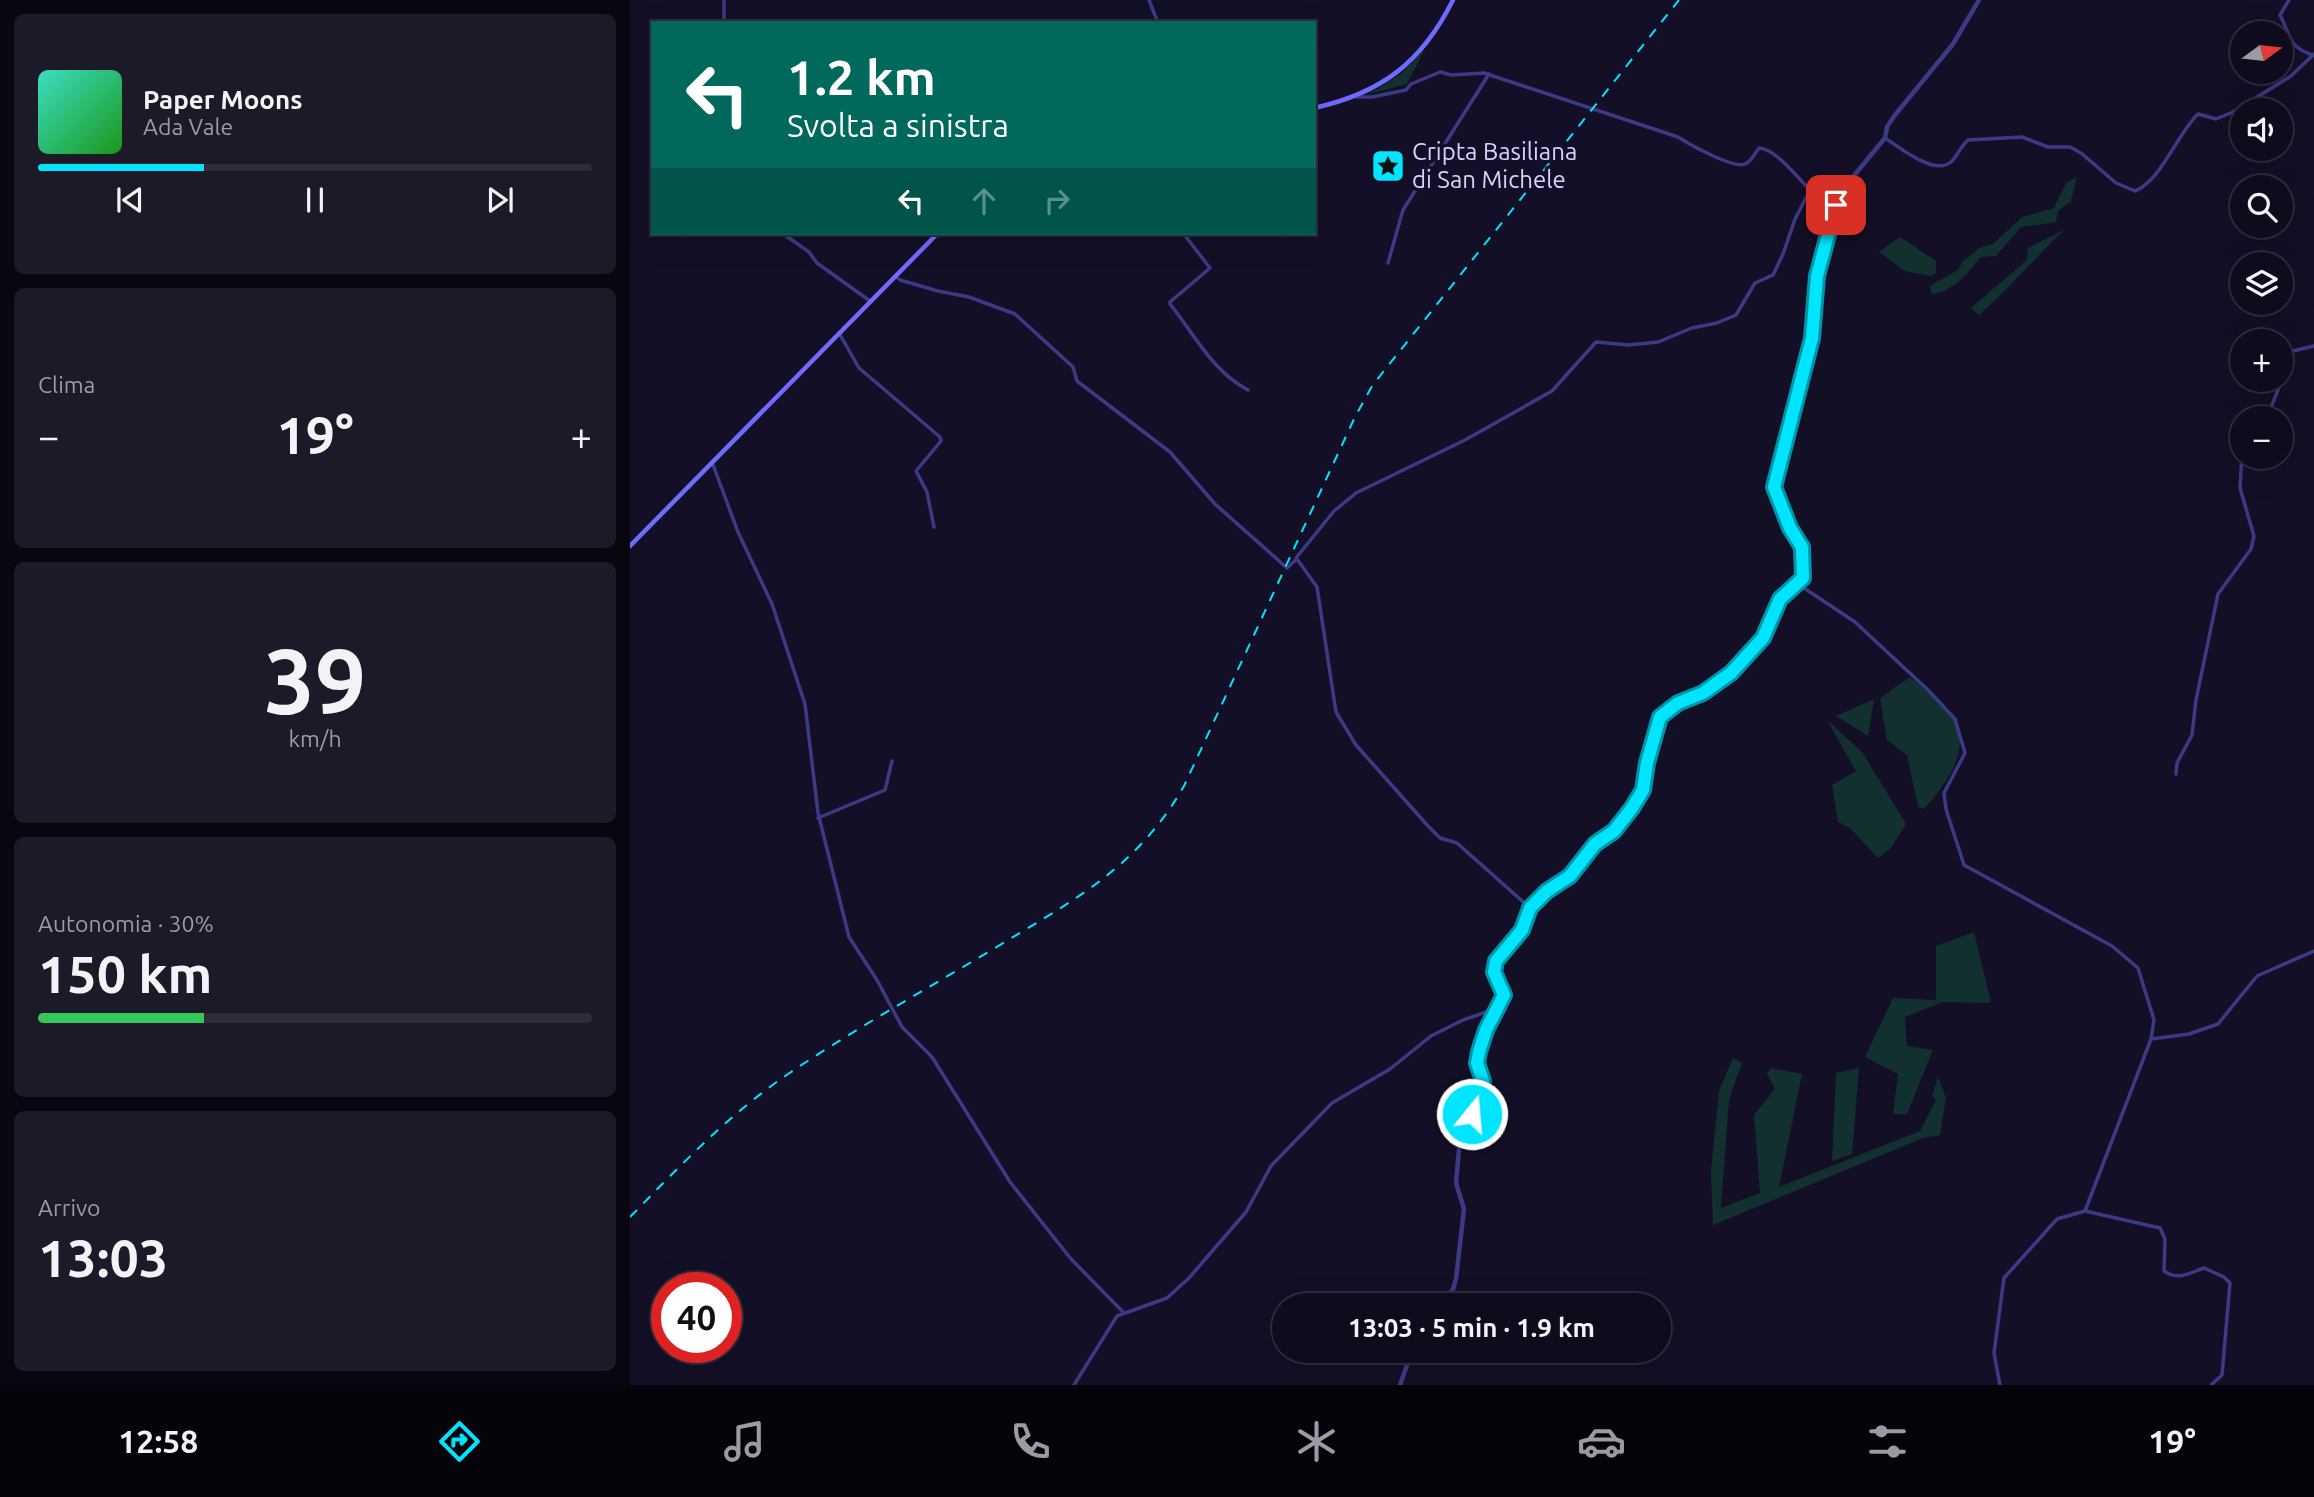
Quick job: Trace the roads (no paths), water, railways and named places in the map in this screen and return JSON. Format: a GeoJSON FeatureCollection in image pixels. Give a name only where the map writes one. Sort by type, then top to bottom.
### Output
{"type":"FeatureCollection","features":[{"type":"Feature","properties":{"kind":"main road"},"geometry":{"type":"LineString","coordinates":[[1316,107],[1356,97],[1383,83],[1416,56],[1436,32],[1453,0]]}},
{"type":"Feature","properties":{"kind":"main road"},"geometry":{"type":"LineString","coordinates":[[630,546],[936,235]]}},
{"type":"Feature","properties":{"kind":"street"},"geometry":{"type":"LineString","coordinates":[[724,0],[724,21]]}},
{"type":"Feature","properties":{"kind":"street"},"geometry":{"type":"LineString","coordinates":[[1149,0],[1157,21]]}},
{"type":"Feature","properties":{"kind":"street"},"geometry":{"type":"LineString","coordinates":[[1450,1293],[1456,1279],[1464,1209],[1456,1183],[1461,1137],[1479,1098],[1483,1081],[1477,1063],[1479,1052],[1486,1030],[1504,995],[1494,967],[1503,950],[1522,930],[1530,908],[1547,891],[1570,876],[1595,844],[1614,831],[1632,808],[1643,790],[1647,763],[1660,717],[1678,703],[1703,693],[1731,673],[1763,638],[1780,599],[1803,578],[1802,547],[1790,528],[1774,487],[1812,338],[1817,276],[1836,205],[1852,178],[1885,138],[1891,121],[1953,44],[1979,0]]}},
{"type":"Feature","properties":{"kind":"street"},"geometry":{"type":"LineString","coordinates":[[1885,138],[1924,163],[1937,166],[1949,163],[1971,139],[2022,137],[2048,147],[2070,147],[2116,183],[2135,191],[2153,178],[2187,124],[2198,114],[2216,119],[2233,111],[2291,76],[2313,55],[2296,50],[2292,45],[2280,15],[2286,1]]}},
{"type":"Feature","properties":{"kind":"street"},"geometry":{"type":"LineString","coordinates":[[1356,97],[1372,97],[1406,90],[1412,84],[1440,72],[1451,75],[1489,74],[1678,137],[1695,148],[1738,165],[1748,163],[1759,148],[1765,148],[1777,156],[1809,192],[1826,206],[1836,205]]}},
{"type":"Feature","properties":{"kind":"street"},"geometry":{"type":"LineString","coordinates":[[1388,263],[1403,210],[1489,74]]}},
{"type":"Feature","properties":{"kind":"street"},"geometry":{"type":"LineString","coordinates":[[895,276],[900,280],[938,291],[969,297],[1017,316],[1073,368],[1077,382],[1170,452],[1215,505],[1287,568],[1335,511],[1356,493],[1465,440],[1552,391],[1596,342],[1629,345],[1658,342],[1692,328],[1717,323],[1737,315],[1755,283],[1773,275],[1795,219],[1809,192]]}},
{"type":"Feature","properties":{"kind":"street"},"geometry":{"type":"LineString","coordinates":[[785,235],[870,302]]}},
{"type":"Feature","properties":{"kind":"street"},"geometry":{"type":"LineString","coordinates":[[1185,235],[1210,268],[1170,304],[1197,337],[1205,354],[1232,382],[1248,390]]}},
{"type":"Feature","properties":{"kind":"street"},"geometry":{"type":"LineString","coordinates":[[839,333],[859,368],[940,437],[941,441],[916,471],[927,492],[934,527]]}},
{"type":"Feature","properties":{"kind":"street"},"geometry":{"type":"LineString","coordinates":[[2272,406],[2293,351],[2314,346]]}},
{"type":"Feature","properties":{"kind":"street"},"geometry":{"type":"LineString","coordinates":[[712,462],[735,523],[772,604],[805,704],[818,818],[847,932],[902,1027],[932,1057],[1010,1182],[1071,1259],[1123,1312]]}},
{"type":"Feature","properties":{"kind":"street"},"geometry":{"type":"LineString","coordinates":[[2176,774],[2177,764],[2192,735],[2196,700],[2218,594],[2251,549],[2253,536],[2240,488],[2241,469]]}},
{"type":"Feature","properties":{"kind":"street"},"geometry":{"type":"LineString","coordinates":[[1295,558],[1317,587],[1335,707],[1349,736],[1413,811],[1440,838],[1457,843],[1530,908]]}},
{"type":"Feature","properties":{"kind":"street"},"geometry":{"type":"LineString","coordinates":[[1798,584],[1855,622],[1955,719],[1965,753],[1944,793],[1946,809],[1964,865],[2112,946],[2138,968],[2154,1020],[2151,1039],[2085,1211]]}},
{"type":"Feature","properties":{"kind":"street"},"geometry":{"type":"LineString","coordinates":[[818,818],[885,790],[892,761]]}},
{"type":"Feature","properties":{"kind":"street"},"geometry":{"type":"LineString","coordinates":[[2151,1039],[2189,1034],[2218,1024],[2258,976],[2314,951]]}},
{"type":"Feature","properties":{"kind":"street"},"geometry":{"type":"LineString","coordinates":[[1073,1385],[1112,1321],[1123,1312],[1167,1298],[1189,1278],[1246,1212],[1271,1166],[1339,1097],[1390,1069],[1431,1036],[1463,1020],[1498,1008]]}},
{"type":"Feature","properties":{"kind":"street"},"geometry":{"type":"LineString","coordinates":[[2000,1385],[1994,1353],[2004,1278],[2057,1219],[2085,1211],[2160,1228],[2164,1233],[2164,1271],[2167,1274],[2181,1277],[2204,1268],[2224,1277],[2230,1283],[2222,1375],[2211,1385]]}},
{"type":"Feature","properties":{"kind":"street"},"geometry":{"type":"LineString","coordinates":[[1400,1385],[1408,1363]]}},
{"type":"Feature","properties":{"kind":"railway"},"geometry":{"type":"LineString","coordinates":[[630,1217],[707,1140],[769,1088],[840,1041],[1074,899],[1099,882],[1145,840],[1184,786],[1354,419],[1372,386],[1679,0]]}},
{"type":"Feature","properties":{"kind":"place","name":"Cripta Basiliana di San Michele"},"geometry":{"type":"Point","coordinates":[1388,166]}}]}
